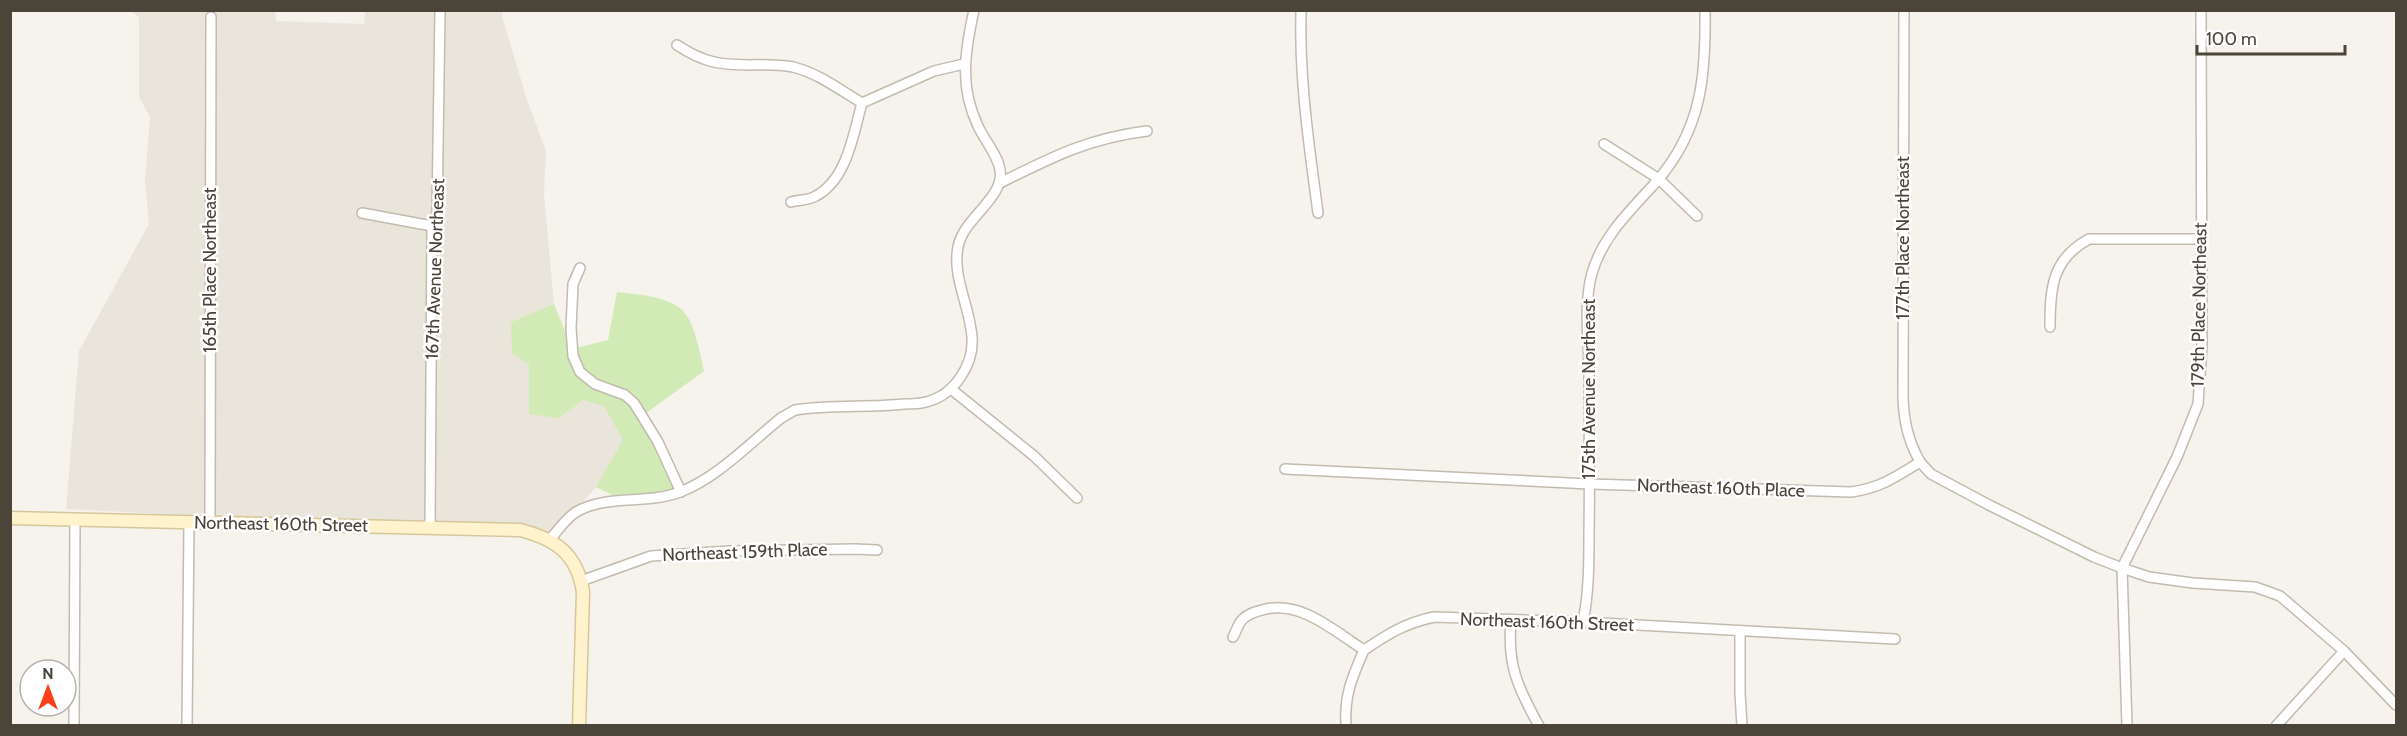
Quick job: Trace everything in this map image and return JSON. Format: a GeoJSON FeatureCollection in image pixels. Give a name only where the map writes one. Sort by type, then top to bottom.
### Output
{"type":"FeatureCollection","features":[{"type":"Feature","properties":{"kind":"street","name":"167th Avenue Northeast"},"geometry":{"type":"LineString","coordinates":[[430,528],[432,226],[437,213],[440,10]]}},
{"type":"Feature","properties":{"kind":"street"},"geometry":{"type":"LineString","coordinates":[[579,726],[583,592],[581,581],[566,552],[550,539],[573,513],[606,502],[659,498],[681,492],[704,479],[781,418],[795,410],[926,402],[951,389],[968,365],[973,349],[971,328],[956,263],[958,246],[963,231],[993,196],[1000,183],[1000,170],[968,101],[964,64],[974,10]]}},
{"type":"Feature","properties":{"kind":"street"},"geometry":{"type":"LineString","coordinates":[[1301,10],[1304,106],[1318,213]]}},
{"type":"Feature","properties":{"kind":"street","name":"175th Avenue Northeast"},"geometry":{"type":"LineString","coordinates":[[1583,622],[1588,599],[1589,284],[1602,248],[1630,209],[1659,179],[1683,144],[1692,123],[1700,97],[1706,62],[1705,10]]}},
{"type":"Feature","properties":{"kind":"street","name":"177th Place Northeast"},"geometry":{"type":"LineString","coordinates":[[1904,10],[1903,398],[1904,425],[1908,441],[1920,462]]}},
{"type":"Feature","properties":{"kind":"street","name":"179th Place Northeast"},"geometry":{"type":"LineString","coordinates":[[2127,726],[2122,568],[2177,457],[2198,404],[2202,346],[2201,10]]}},
{"type":"Feature","properties":{"kind":"street","name":"165th Place Northeast"},"geometry":{"type":"LineString","coordinates":[[210,522],[211,17]]}},
{"type":"Feature","properties":{"kind":"street"},"geometry":{"type":"LineString","coordinates":[[677,45],[698,58],[717,63],[768,63],[796,68],[819,77],[862,104]]}},
{"type":"Feature","properties":{"kind":"street"},"geometry":{"type":"LineString","coordinates":[[862,104],[934,71],[964,64]]}},
{"type":"Feature","properties":{"kind":"street"},"geometry":{"type":"LineString","coordinates":[[792,202],[813,197],[828,188],[837,177],[850,148],[862,104]]}},
{"type":"Feature","properties":{"kind":"street"},"geometry":{"type":"LineString","coordinates":[[1000,183],[1081,144],[1147,131]]}},
{"type":"Feature","properties":{"kind":"street"},"geometry":{"type":"LineString","coordinates":[[1604,144],[1659,179],[1697,216]]}},
{"type":"Feature","properties":{"kind":"street"},"geometry":{"type":"LineString","coordinates":[[362,213],[432,226]]}},
{"type":"Feature","properties":{"kind":"street"},"geometry":{"type":"LineString","coordinates":[[2050,327],[2050,296],[2056,271],[2065,256],[2076,246],[2089,239],[2200,239]]}},
{"type":"Feature","properties":{"kind":"street"},"geometry":{"type":"LineString","coordinates":[[580,268],[573,284],[570,328],[573,356],[580,372],[595,384],[625,395],[634,403],[658,442],[681,492]]}},
{"type":"Feature","properties":{"kind":"street"},"geometry":{"type":"LineString","coordinates":[[951,389],[1034,456],[1077,498]]}},
{"type":"Feature","properties":{"kind":"street"},"geometry":{"type":"LineString","coordinates":[[1920,462],[1931,474],[1989,505],[2122,568],[2149,577],[2193,583],[2255,587],[2280,596],[2344,651],[2397,705]]}},
{"type":"Feature","properties":{"kind":"street","name":"Northeast 160th Place"},"geometry":{"type":"LineString","coordinates":[[1285,469],[1590,484],[1851,492],[1872,489],[1890,481],[1920,462]]}},
{"type":"Feature","properties":{"kind":"street","name":"Northeast 160th Street"},"geometry":{"type":"LineString","coordinates":[[10,518],[520,530],[550,539]]}},
{"type":"Feature","properties":{"kind":"street"},"geometry":{"type":"LineString","coordinates":[[74,726],[75,520]]}},
{"type":"Feature","properties":{"kind":"street"},"geometry":{"type":"LineString","coordinates":[[188,726],[189,522]]}},
{"type":"Feature","properties":{"kind":"street","name":"Northeast 159th Place"},"geometry":{"type":"LineString","coordinates":[[581,581],[651,556],[729,551],[877,550]]}},
{"type":"Feature","properties":{"kind":"street"},"geometry":{"type":"LineString","coordinates":[[1233,637],[1240,621],[1252,613],[1268,608],[1289,608],[1309,615],[1364,650],[1349,685],[1344,706],[1346,726]]}},
{"type":"Feature","properties":{"kind":"street","name":"Northeast 160th Street"},"geometry":{"type":"LineString","coordinates":[[1364,650],[1396,628],[1434,617],[1583,622],[1895,639]]}},
{"type":"Feature","properties":{"kind":"street"},"geometry":{"type":"LineString","coordinates":[[1511,621],[1509,652],[1520,690],[1539,726]]}},
{"type":"Feature","properties":{"kind":"street"},"geometry":{"type":"LineString","coordinates":[[1740,631],[1742,726]]}},
{"type":"Feature","properties":{"kind":"street"},"geometry":{"type":"LineString","coordinates":[[2276,726],[2344,651]]}},
{"type":"Feature","properties":{"kind":"shaded area"},"geometry":{"type":"Polygon","coordinates":[[[131,11],[275,11],[276,21],[364,24],[365,11],[503,11],[502,16],[527,100],[546,151],[544,194],[554,304],[511,322],[529,363],[559,418],[583,400],[604,406],[624,440],[596,487],[550,539],[410,527],[66,509],[79,351],[149,224],[145,181],[150,117],[139,97],[139,17],[131,11]]]}},
{"type":"Feature","properties":{"kind":"green space"},"geometry":{"type":"Polygon","coordinates":[[[617,292],[650,296],[675,305],[686,314],[696,338],[704,371],[642,416],[681,492],[624,501],[596,487],[623,440],[604,406],[583,400],[559,418],[529,414],[529,364],[512,353],[511,322],[554,304],[572,349],[608,340],[617,292]]]}}]}
